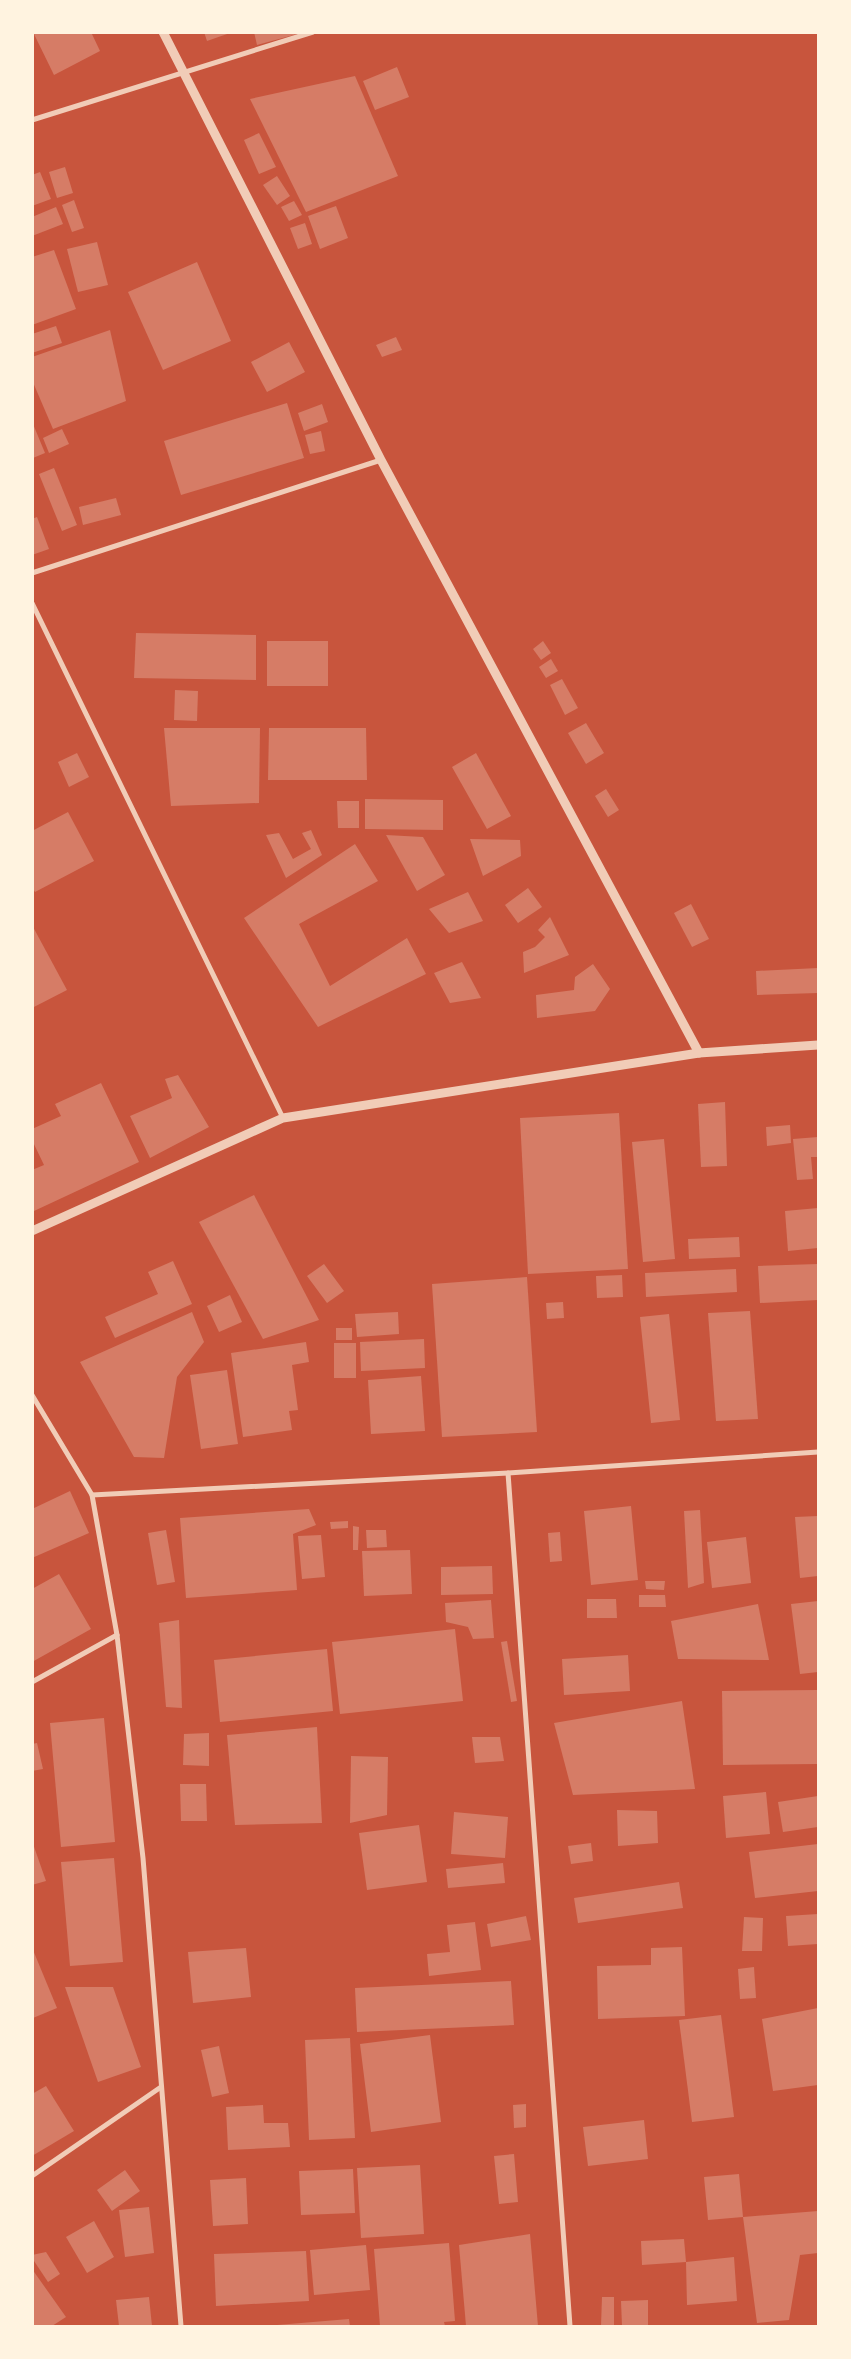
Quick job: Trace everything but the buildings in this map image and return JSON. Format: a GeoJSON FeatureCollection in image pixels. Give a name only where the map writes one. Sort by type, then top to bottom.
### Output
{"type":"FeatureCollection","features":[{"type":"Feature","properties":{"kind":"street"},"geometry":{"type":"LineString","coordinates":[[163,32],[381,460],[699,1053]]}},
{"type":"Feature","properties":{"kind":"street"},"geometry":{"type":"LineString","coordinates":[[32,120],[184,74],[313,32]]}},
{"type":"Feature","properties":{"kind":"street"},"geometry":{"type":"LineString","coordinates":[[32,573],[381,460]]}},
{"type":"Feature","properties":{"kind":"street"},"geometry":{"type":"LineString","coordinates":[[32,603],[283,1118]]}},
{"type":"Feature","properties":{"kind":"street"},"geometry":{"type":"LineString","coordinates":[[32,1231],[283,1118],[699,1053],[818,1045]]}},
{"type":"Feature","properties":{"kind":"street"},"geometry":{"type":"LineString","coordinates":[[32,1395],[92,1495],[117,1635],[143,1858],[181,2326]]}},
{"type":"Feature","properties":{"kind":"street"},"geometry":{"type":"LineString","coordinates":[[92,1495],[508,1473],[818,1452]]}},
{"type":"Feature","properties":{"kind":"street"},"geometry":{"type":"LineString","coordinates":[[508,1473],[570,2326]]}},
{"type":"Feature","properties":{"kind":"street"},"geometry":{"type":"LineString","coordinates":[[32,1682],[117,1635]]}},
{"type":"Feature","properties":{"kind":"street"},"geometry":{"type":"LineString","coordinates":[[32,2176],[161,2087]]}}]}
